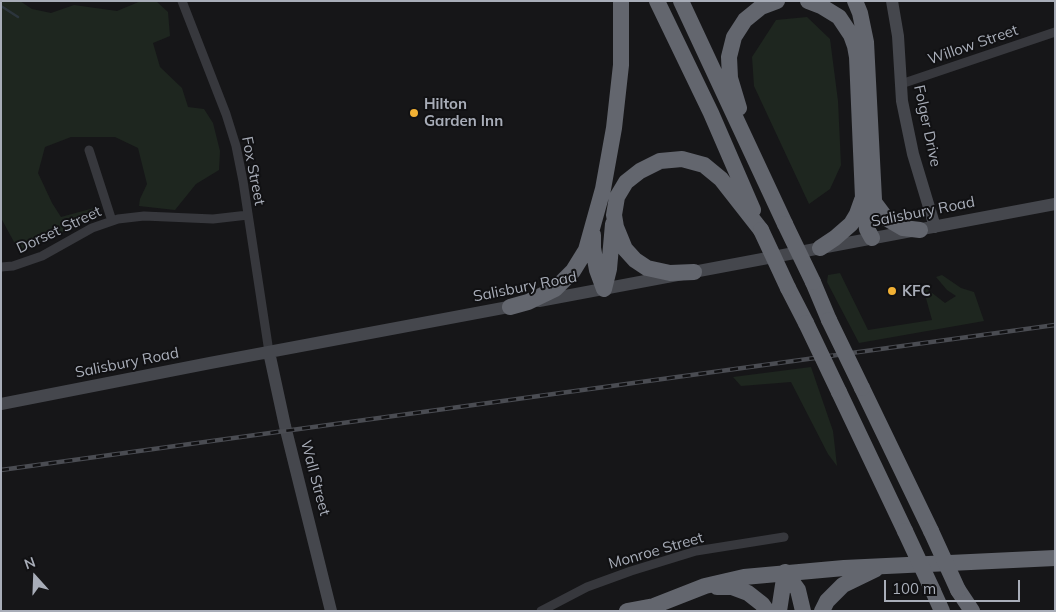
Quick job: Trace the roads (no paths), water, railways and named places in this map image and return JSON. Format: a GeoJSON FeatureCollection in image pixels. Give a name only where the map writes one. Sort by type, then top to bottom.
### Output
{"type":"FeatureCollection","features":[{"type":"Feature","properties":{"kind":"highway"},"geometry":{"type":"LineString","coordinates":[[510,307],[528,302],[555,289],[573,271],[586,250],[603,189],[614,128],[621,65],[621,1]]}},
{"type":"Feature","properties":{"kind":"highway"},"geometry":{"type":"LineString","coordinates":[[658,1],[711,113],[788,288],[806,322],[942,611]]}},
{"type":"Feature","properties":{"kind":"highway"},"geometry":{"type":"LineString","coordinates":[[681,1],[829,320],[968,611]]}},
{"type":"Feature","properties":{"kind":"highway"},"geometry":{"type":"LineString","coordinates":[[771,195],[745,129],[730,78],[728,58],[734,37],[745,20],[761,7],[777,1]]}},
{"type":"Feature","properties":{"kind":"highway"},"geometry":{"type":"LineString","coordinates":[[808,1],[821,6],[839,17],[855,46],[868,200],[875,227],[872,238]]}},
{"type":"Feature","properties":{"kind":"highway"},"geometry":{"type":"LineString","coordinates":[[820,248],[836,238],[851,224],[868,200],[866,42],[860,13],[855,1]]}},
{"type":"Feature","properties":{"kind":"highway"},"geometry":{"type":"LineString","coordinates":[[604,289],[617,198],[626,182],[640,171],[660,161],[682,159],[704,165],[721,180],[761,230]]}},
{"type":"Feature","properties":{"kind":"highway"},"geometry":{"type":"LineString","coordinates":[[868,200],[886,218],[903,228],[927,228]]}},
{"type":"Feature","properties":{"kind":"highway"},"geometry":{"type":"LineString","coordinates":[[614,215],[616,227],[625,249],[634,260],[647,268],[670,273],[694,272]]}},
{"type":"Feature","properties":{"kind":"highway"},"geometry":{"type":"LineString","coordinates":[[593,225],[593,248],[596,270],[604,289]]}},
{"type":"Feature","properties":{"kind":"highway"},"geometry":{"type":"LineString","coordinates":[[628,611],[652,608],[705,586],[744,577],[785,572],[881,566],[1055,558]]}},
{"type":"Feature","properties":{"kind":"highway"},"geometry":{"type":"LineString","coordinates":[[822,611],[827,601],[843,585],[881,566]]}},
{"type":"Feature","properties":{"kind":"highway"},"geometry":{"type":"LineString","coordinates":[[779,611],[785,572]]}},
{"type":"Feature","properties":{"kind":"highway"},"geometry":{"type":"LineString","coordinates":[[785,572],[798,590],[803,611]]}},
{"type":"Feature","properties":{"kind":"highway"},"geometry":{"type":"LineString","coordinates":[[705,586],[732,588],[748,593],[762,604],[767,611]]}},
{"type":"Feature","properties":{"kind":"highway"},"geometry":{"type":"LineString","coordinates":[[958,590],[972,611]]}},
{"type":"Feature","properties":{"kind":"street","name":"Fox Street"},"geometry":{"type":"LineString","coordinates":[[182,1],[226,114],[236,146],[244,181],[269,352]]}},
{"type":"Feature","properties":{"kind":"street","name":"Folger Drive"},"geometry":{"type":"LineString","coordinates":[[892,1],[898,36],[902,101],[914,154],[927,228]]}},
{"type":"Feature","properties":{"kind":"street","name":"Willow Street"},"geometry":{"type":"LineString","coordinates":[[901,84],[1055,32]]}},
{"type":"Feature","properties":{"kind":"street"},"geometry":{"type":"LineString","coordinates":[[89,150],[112,221]]}},
{"type":"Feature","properties":{"kind":"street","name":"Salisbury Road"},"geometry":{"type":"LineString","coordinates":[[1,404],[1055,204]]}},
{"type":"Feature","properties":{"kind":"street","name":"Dorset Street"},"geometry":{"type":"LineString","coordinates":[[1,267],[12,266],[42,256],[92,228],[112,221],[144,216],[212,219],[248,215]]}},
{"type":"Feature","properties":{"kind":"street","name":"Wall Street"},"geometry":{"type":"LineString","coordinates":[[269,352],[284,426],[331,611]]}},
{"type":"Feature","properties":{"kind":"street","name":"Monroe Street"},"geometry":{"type":"LineString","coordinates":[[541,611],[587,587],[630,571],[696,551],[784,537]]}},
{"type":"Feature","properties":{"kind":"waterway"},"geometry":{"type":"LineString","coordinates":[[1,6],[18,17]]}},
{"type":"Feature","properties":{"kind":"railway"},"geometry":{"type":"LineString","coordinates":[[1,470],[1055,325]]}},
{"type":"Feature","properties":{"kind":"place","name":"Hilton Garden Inn"},"geometry":{"type":"Point","coordinates":[414,113]}},
{"type":"Feature","properties":{"kind":"place","name":"KFC"},"geometry":{"type":"Point","coordinates":[892,291]}}]}
